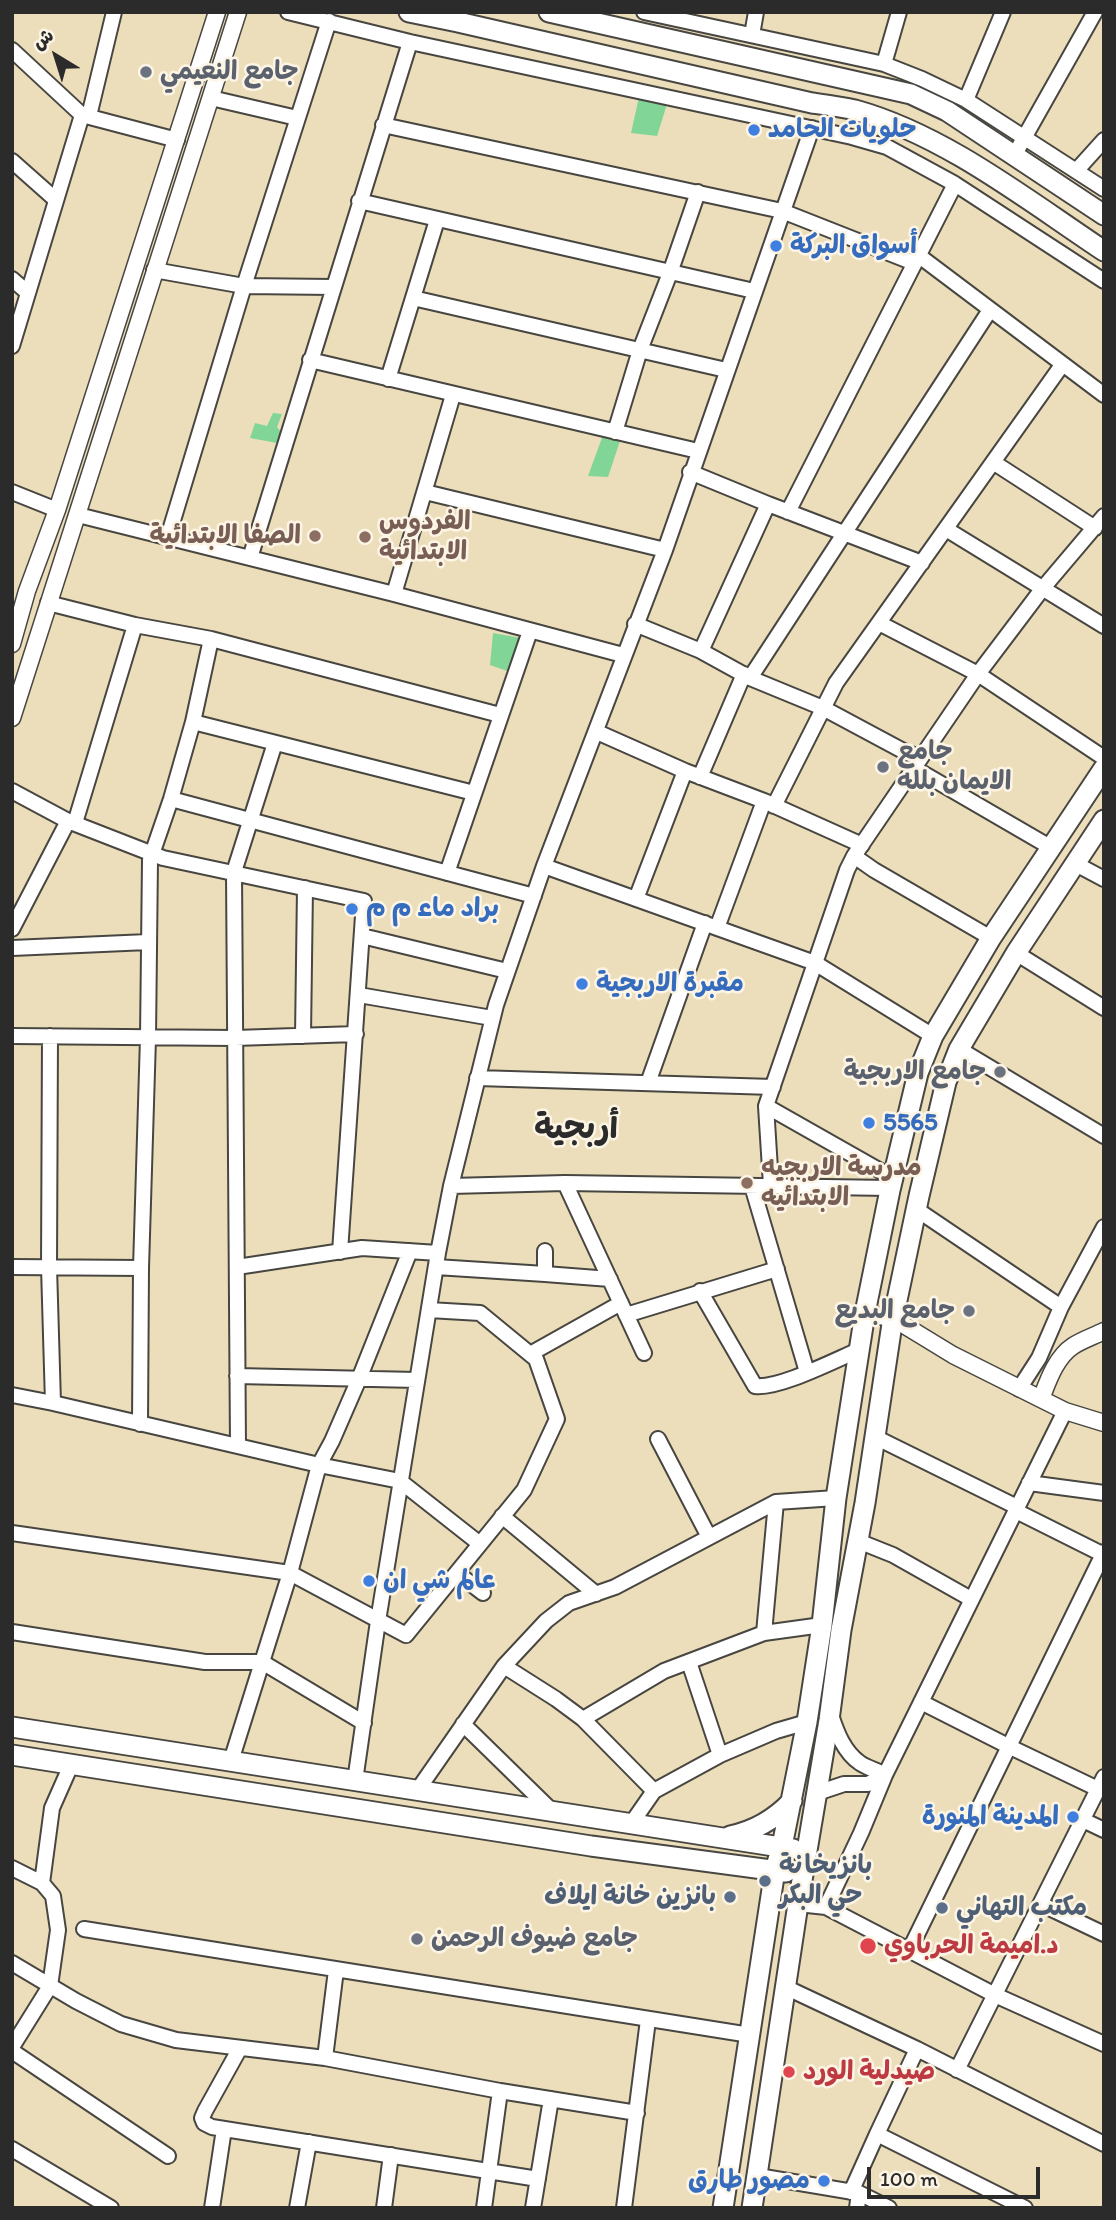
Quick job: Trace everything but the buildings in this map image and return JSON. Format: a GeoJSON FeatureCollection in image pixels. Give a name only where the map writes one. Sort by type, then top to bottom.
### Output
{"type":"FeatureCollection","features":[{"type":"Feature","properties":{"kind":"main road"},"geometry":{"type":"LineString","coordinates":[[409,12],[812,103],[855,110],[914,132],[969,163],[1104,251]]}},
{"type":"Feature","properties":{"kind":"main road"},"geometry":{"type":"LineString","coordinates":[[550,12],[911,94],[1020,146],[1104,215]]}},
{"type":"Feature","properties":{"kind":"main road"},"geometry":{"type":"LineString","coordinates":[[723,2208],[775,1870],[807,1722],[822,1625],[836,1498],[865,1313],[891,1183],[918,1073],[933,1036],[991,938],[1104,768]]}},
{"type":"Feature","properties":{"kind":"main road"},"geometry":{"type":"LineString","coordinates":[[752,2208],[797,1904],[894,1319],[946,1082],[959,1049],[1016,953],[1104,820]]}},
{"type":"Feature","properties":{"kind":"main road"},"geometry":{"type":"LineString","coordinates":[[12,1727],[806,1851]]}},
{"type":"Feature","properties":{"kind":"main road"},"geometry":{"type":"LineString","coordinates":[[181,1782],[193,1777],[196,1769],[194,1761],[184,1754]]}},
{"type":"Feature","properties":{"kind":"main road"},"geometry":{"type":"LineString","coordinates":[[12,1755],[803,1875]]}},
{"type":"Feature","properties":{"kind":"main road"},"geometry":{"type":"LineString","coordinates":[[238,1763],[230,1775],[233,1787],[240,1791]]}},
{"type":"Feature","properties":{"kind":"main road"},"geometry":{"type":"LineString","coordinates":[[719,1838],[740,1834],[766,1823],[778,1816],[792,1801]]}},
{"type":"Feature","properties":{"kind":"main road"},"geometry":{"type":"LineString","coordinates":[[666,1856],[670,1830]]}},
{"type":"Feature","properties":{"kind":"main road"},"geometry":{"type":"LineString","coordinates":[[727,1864],[750,1872],[758,1878],[766,1896],[767,1923]]}},
{"type":"Feature","properties":{"kind":"main road"},"geometry":{"type":"LineString","coordinates":[[732,2155],[743,2167],[758,2176]]}},
{"type":"Feature","properties":{"kind":"street"},"geometry":{"type":"LineString","coordinates":[[12,346],[85,116],[114,12]]}},
{"type":"Feature","properties":{"kind":"street"},"geometry":{"type":"LineString","coordinates":[[12,644],[217,12]]}},
{"type":"Feature","properties":{"kind":"street"},"geometry":{"type":"LineString","coordinates":[[12,718],[238,12]]}},
{"type":"Feature","properties":{"kind":"street"},"geometry":{"type":"LineString","coordinates":[[288,12],[411,42],[852,136],[887,147],[955,184],[1104,281]]}},
{"type":"Feature","properties":{"kind":"street"},"geometry":{"type":"LineString","coordinates":[[644,12],[884,64],[966,100],[1020,146],[1076,171],[1104,189]]}},
{"type":"Feature","properties":{"kind":"street"},"geometry":{"type":"LineString","coordinates":[[752,35],[756,12]]}},
{"type":"Feature","properties":{"kind":"street"},"geometry":{"type":"LineString","coordinates":[[884,64],[899,12]]}},
{"type":"Feature","properties":{"kind":"street"},"geometry":{"type":"LineString","coordinates":[[966,100],[1003,12]]}},
{"type":"Feature","properties":{"kind":"street"},"geometry":{"type":"LineString","coordinates":[[1020,146],[1095,12]]}},
{"type":"Feature","properties":{"kind":"street"},"geometry":{"type":"LineString","coordinates":[[659,37],[664,16]]}},
{"type":"Feature","properties":{"kind":"street"},"geometry":{"type":"LineString","coordinates":[[168,537],[244,286],[329,21]]}},
{"type":"Feature","properties":{"kind":"street"},"geometry":{"type":"LineString","coordinates":[[250,558],[359,201],[411,42]]}},
{"type":"Feature","properties":{"kind":"street"},"geometry":{"type":"LineString","coordinates":[[12,50],[85,116],[177,140]]}},
{"type":"Feature","properties":{"kind":"street"},"geometry":{"type":"LineString","coordinates":[[211,98],[298,118]]}},
{"type":"Feature","properties":{"kind":"street"},"geometry":{"type":"LineString","coordinates":[[383,125],[782,211],[916,259],[1104,395]]}},
{"type":"Feature","properties":{"kind":"street"},"geometry":{"type":"LineString","coordinates":[[355,1781],[400,1481],[437,1260],[451,1186],[492,1018],[544,866],[664,550],[812,128]]}},
{"type":"Feature","properties":{"kind":"street"},"geometry":{"type":"LineString","coordinates":[[1076,171],[1104,140]]}},
{"type":"Feature","properties":{"kind":"street"},"geometry":{"type":"LineString","coordinates":[[12,161],[56,201]]}},
{"type":"Feature","properties":{"kind":"street"},"geometry":{"type":"LineString","coordinates":[[788,512],[955,184]]}},
{"type":"Feature","properties":{"kind":"street"},"geometry":{"type":"LineString","coordinates":[[615,432],[639,350],[698,192]]}},
{"type":"Feature","properties":{"kind":"street"},"geometry":{"type":"LineString","coordinates":[[359,201],[754,291]]}},
{"type":"Feature","properties":{"kind":"street"},"geometry":{"type":"LineString","coordinates":[[388,379],[437,220]]}},
{"type":"Feature","properties":{"kind":"street"},"geometry":{"type":"LineString","coordinates":[[154,270],[244,286],[333,287]]}},
{"type":"Feature","properties":{"kind":"street"},"geometry":{"type":"LineString","coordinates":[[12,279],[28,293]]}},
{"type":"Feature","properties":{"kind":"street"},"geometry":{"type":"LineString","coordinates":[[413,298],[726,370]]}},
{"type":"Feature","properties":{"kind":"street"},"geometry":{"type":"LineString","coordinates":[[699,776],[747,676],[845,533],[990,310]]}},
{"type":"Feature","properties":{"kind":"street"},"geometry":{"type":"LineString","coordinates":[[118,317],[138,321]]}},
{"type":"Feature","properties":{"kind":"street"},"geometry":{"type":"LineString","coordinates":[[310,360],[698,451]]}},
{"type":"Feature","properties":{"kind":"street"},"geometry":{"type":"LineString","coordinates":[[648,1083],[711,926],[769,804],[836,684],[1062,365]]}},
{"type":"Feature","properties":{"kind":"street"},"geometry":{"type":"LineString","coordinates":[[394,594],[453,395]]}},
{"type":"Feature","properties":{"kind":"street"},"geometry":{"type":"LineString","coordinates":[[772,1185],[766,1106],[847,870],[978,674],[1043,588],[1099,522],[993,462]]}},
{"type":"Feature","properties":{"kind":"street"},"geometry":{"type":"LineString","coordinates":[[690,472],[922,563]]}},
{"type":"Feature","properties":{"kind":"street"},"geometry":{"type":"LineString","coordinates":[[12,492],[57,510]]}},
{"type":"Feature","properties":{"kind":"street"},"geometry":{"type":"LineString","coordinates":[[425,492],[664,550]]}},
{"type":"Feature","properties":{"kind":"street"},"geometry":{"type":"LineString","coordinates":[[701,651],[768,504]]}},
{"type":"Feature","properties":{"kind":"street"},"geometry":{"type":"LineString","coordinates":[[78,515],[394,594],[623,655]]}},
{"type":"Feature","properties":{"kind":"street"},"geometry":{"type":"LineString","coordinates":[[946,529],[1104,626]]}},
{"type":"Feature","properties":{"kind":"street"},"geometry":{"type":"LineString","coordinates":[[48,603],[135,625],[211,639],[500,715]]}},
{"type":"Feature","properties":{"kind":"street"},"geometry":{"type":"LineString","coordinates":[[879,623],[978,674],[1104,758]]}},
{"type":"Feature","properties":{"kind":"street"},"geometry":{"type":"LineString","coordinates":[[635,624],[701,651],[747,676],[823,708],[907,753],[1050,847]]}},
{"type":"Feature","properties":{"kind":"street"},"geometry":{"type":"LineString","coordinates":[[12,929],[72,822],[135,625]]}},
{"type":"Feature","properties":{"kind":"street"},"geometry":{"type":"LineString","coordinates":[[447,873],[530,631]]}},
{"type":"Feature","properties":{"kind":"street"},"geometry":{"type":"LineString","coordinates":[[140,1424],[150,860],[193,722],[211,639]]}},
{"type":"Feature","properties":{"kind":"street"},"geometry":{"type":"LineString","coordinates":[[193,722],[474,793]]}},
{"type":"Feature","properties":{"kind":"street"},"geometry":{"type":"LineString","coordinates":[[597,732],[769,804],[858,851],[991,938]]}},
{"type":"Feature","properties":{"kind":"street"},"geometry":{"type":"LineString","coordinates":[[238,1447],[234,872],[275,743]]}},
{"type":"Feature","properties":{"kind":"street"},"geometry":{"type":"LineString","coordinates":[[636,899],[685,771]]}},
{"type":"Feature","properties":{"kind":"street"},"geometry":{"type":"LineString","coordinates":[[12,791],[72,822],[163,858],[364,901],[340,1252]]}},
{"type":"Feature","properties":{"kind":"street"},"geometry":{"type":"LineString","coordinates":[[171,799],[534,897]]}},
{"type":"Feature","properties":{"kind":"street"},"geometry":{"type":"LineString","coordinates":[[1074,863],[1104,879]]}},
{"type":"Feature","properties":{"kind":"street"},"geometry":{"type":"LineString","coordinates":[[544,866],[815,963],[933,1036]]}},
{"type":"Feature","properties":{"kind":"street"},"geometry":{"type":"LineString","coordinates":[[303,1036],[305,888]]}},
{"type":"Feature","properties":{"kind":"street"},"geometry":{"type":"LineString","coordinates":[[362,936],[508,971]]}},
{"type":"Feature","properties":{"kind":"street"},"geometry":{"type":"LineString","coordinates":[[12,948],[148,942]]}},
{"type":"Feature","properties":{"kind":"street"},"geometry":{"type":"LineString","coordinates":[[1016,953],[1104,1008]]}},
{"type":"Feature","properties":{"kind":"street"},"geometry":{"type":"LineString","coordinates":[[359,995],[492,1018]]}},
{"type":"Feature","properties":{"kind":"street"},"geometry":{"type":"LineString","coordinates":[[12,1036],[235,1038],[356,1034]]}},
{"type":"Feature","properties":{"kind":"street"},"geometry":{"type":"LineString","coordinates":[[50,1037],[49,1267],[53,1403]]}},
{"type":"Feature","properties":{"kind":"street"},"geometry":{"type":"LineString","coordinates":[[959,1049],[1104,1136]]}},
{"type":"Feature","properties":{"kind":"street"},"geometry":{"type":"LineString","coordinates":[[477,1078],[773,1087]]}},
{"type":"Feature","properties":{"kind":"street"},"geometry":{"type":"LineString","coordinates":[[766,1106],[891,1183]]}},
{"type":"Feature","properties":{"kind":"street"},"geometry":{"type":"LineString","coordinates":[[451,1186],[565,1183],[752,1186],[891,1183]]}},
{"type":"Feature","properties":{"kind":"street"},"geometry":{"type":"LineString","coordinates":[[565,1183],[644,1353]]}},
{"type":"Feature","properties":{"kind":"street"},"geometry":{"type":"LineString","coordinates":[[752,1186],[807,1372]]}},
{"type":"Feature","properties":{"kind":"street"},"geometry":{"type":"LineString","coordinates":[[916,1209],[1061,1307]]}},
{"type":"Feature","properties":{"kind":"street"},"geometry":{"type":"LineString","coordinates":[[1019,1389],[1039,1358],[1061,1307],[1104,1227]]}},
{"type":"Feature","properties":{"kind":"street"},"geometry":{"type":"LineString","coordinates":[[237,1267],[362,1248],[410,1251],[437,1260],[545,1274],[610,1279]]}},
{"type":"Feature","properties":{"kind":"street"},"geometry":{"type":"LineString","coordinates":[[238,1763],[262,1662],[290,1573],[318,1465],[332,1441],[359,1379],[410,1251]]}},
{"type":"Feature","properties":{"kind":"street"},"geometry":{"type":"LineString","coordinates":[[545,1251],[545,1274]]}},
{"type":"Feature","properties":{"kind":"street"},"geometry":{"type":"LineString","coordinates":[[12,1267],[141,1268]]}},
{"type":"Feature","properties":{"kind":"street"},"geometry":{"type":"LineString","coordinates":[[530,1354],[624,1309],[777,1269]]}},
{"type":"Feature","properties":{"kind":"street"},"geometry":{"type":"LineString","coordinates":[[700,1291],[755,1386],[764,1387],[859,1350]]}},
{"type":"Feature","properties":{"kind":"street"},"geometry":{"type":"LineString","coordinates":[[12,1534],[290,1573],[405,1635],[524,1490],[557,1419],[536,1359],[480,1313],[429,1310]]}},
{"type":"Feature","properties":{"kind":"street"},"geometry":{"type":"LineString","coordinates":[[865,1313],[894,1319],[953,1355],[1019,1389],[1065,1411],[1104,1423]]}},
{"type":"Feature","properties":{"kind":"street"},"geometry":{"type":"LineString","coordinates":[[1041,1399],[1063,1354],[1072,1346],[1104,1331]]}},
{"type":"Feature","properties":{"kind":"street"},"geometry":{"type":"LineString","coordinates":[[237,1376],[417,1380]]}},
{"type":"Feature","properties":{"kind":"street"},"geometry":{"type":"LineString","coordinates":[[12,1395],[318,1465],[400,1481],[480,1544]]}},
{"type":"Feature","properties":{"kind":"street"},"geometry":{"type":"LineString","coordinates":[[826,1907],[885,1774],[1065,1411]]}},
{"type":"Feature","properties":{"kind":"street"},"geometry":{"type":"LineString","coordinates":[[875,1437],[1103,1554],[910,1949]]}},
{"type":"Feature","properties":{"kind":"street"},"geometry":{"type":"LineString","coordinates":[[658,1439],[709,1537]]}},
{"type":"Feature","properties":{"kind":"street"},"geometry":{"type":"LineString","coordinates":[[1029,1483],[1104,1493]]}},
{"type":"Feature","properties":{"kind":"street"},"geometry":{"type":"LineString","coordinates":[[417,1791],[504,1665],[569,1603],[615,1587],[776,1502],[836,1498]]}},
{"type":"Feature","properties":{"kind":"street"},"geometry":{"type":"LineString","coordinates":[[764,1633],[776,1502]]}},
{"type":"Feature","properties":{"kind":"street"},"geometry":{"type":"LineString","coordinates":[[502,1516],[596,1594]]}},
{"type":"Feature","properties":{"kind":"street"},"geometry":{"type":"LineString","coordinates":[[858,1541],[893,1555],[971,1599]]}},
{"type":"Feature","properties":{"kind":"street"},"geometry":{"type":"LineString","coordinates":[[457,1573],[483,1593]]}},
{"type":"Feature","properties":{"kind":"street"},"geometry":{"type":"LineString","coordinates":[[583,1720],[664,1671],[689,1661],[764,1633],[822,1625]]}},
{"type":"Feature","properties":{"kind":"street"},"geometry":{"type":"LineString","coordinates":[[12,1632],[205,1662],[262,1662],[364,1723]]}},
{"type":"Feature","properties":{"kind":"street"},"geometry":{"type":"LineString","coordinates":[[689,1661],[720,1755]]}},
{"type":"Feature","properties":{"kind":"street"},"geometry":{"type":"LineString","coordinates":[[504,1665],[583,1720],[654,1791]]}},
{"type":"Feature","properties":{"kind":"street"},"geometry":{"type":"LineString","coordinates":[[921,1702],[1008,1746],[1101,1783],[957,2070]]}},
{"type":"Feature","properties":{"kind":"street"},"geometry":{"type":"LineString","coordinates":[[830,1712],[839,1738],[854,1758],[885,1774]]}},
{"type":"Feature","properties":{"kind":"street"},"geometry":{"type":"LineString","coordinates":[[631,1824],[654,1791],[720,1755],[776,1731],[807,1722]]}},
{"type":"Feature","properties":{"kind":"street"},"geometry":{"type":"LineString","coordinates":[[463,1724],[553,1812]]}},
{"type":"Feature","properties":{"kind":"street"},"geometry":{"type":"LineString","coordinates":[[42,1883],[52,1808],[71,1765]]}},
{"type":"Feature","properties":{"kind":"street"},"geometry":{"type":"LineString","coordinates":[[815,1797],[823,1791],[844,1784],[868,1784],[885,1774]]}},
{"type":"Feature","properties":{"kind":"street"},"geometry":{"type":"LineString","coordinates":[[1083,1820],[1104,1830]]}},
{"type":"Feature","properties":{"kind":"street"},"geometry":{"type":"LineString","coordinates":[[12,1868],[42,1883],[53,1896],[58,1930],[50,1986],[12,2049],[168,2156]]}},
{"type":"Feature","properties":{"kind":"street"},"geometry":{"type":"LineString","coordinates":[[797,1904],[826,1907],[995,1995],[1104,2044]]}},
{"type":"Feature","properties":{"kind":"street"},"geometry":{"type":"LineString","coordinates":[[1041,1904],[1104,1934]]}},
{"type":"Feature","properties":{"kind":"street"},"geometry":{"type":"LineString","coordinates":[[84,1929],[750,2035]]}},
{"type":"Feature","properties":{"kind":"street"},"geometry":{"type":"LineString","coordinates":[[12,1963],[121,2024],[176,2040],[325,2058],[500,2091],[637,2113]]}},
{"type":"Feature","properties":{"kind":"street"},"geometry":{"type":"LineString","coordinates":[[325,2058],[336,1970]]}},
{"type":"Feature","properties":{"kind":"street"},"geometry":{"type":"LineString","coordinates":[[785,1987],[917,2049],[1104,2144]]}},
{"type":"Feature","properties":{"kind":"street"},"geometry":{"type":"LineString","coordinates":[[624,2208],[648,2020]]}},
{"type":"Feature","properties":{"kind":"street"},"geometry":{"type":"LineString","coordinates":[[240,2048],[202,2118],[204,2123],[212,2127],[538,2179]]}},
{"type":"Feature","properties":{"kind":"street"},"geometry":{"type":"LineString","coordinates":[[856,2198],[877,2134],[917,2049]]}},
{"type":"Feature","properties":{"kind":"street"},"geometry":{"type":"LineString","coordinates":[[484,2208],[500,2091]]}},
{"type":"Feature","properties":{"kind":"street"},"geometry":{"type":"LineString","coordinates":[[533,2208],[551,2099]]}},
{"type":"Feature","properties":{"kind":"street"},"geometry":{"type":"LineString","coordinates":[[212,2208],[224,2129]]}},
{"type":"Feature","properties":{"kind":"street"},"geometry":{"type":"LineString","coordinates":[[877,2134],[1025,2208]]}},
{"type":"Feature","properties":{"kind":"street"},"geometry":{"type":"LineString","coordinates":[[297,2208],[309,2142]]}},
{"type":"Feature","properties":{"kind":"street"},"geometry":{"type":"LineString","coordinates":[[12,2149],[111,2208]]}},
{"type":"Feature","properties":{"kind":"street"},"geometry":{"type":"LineString","coordinates":[[384,2208],[391,2155]]}},
{"type":"Feature","properties":{"kind":"street"},"geometry":{"type":"LineString","coordinates":[[758,2176],[889,2208]]}},
{"type":"Feature","properties":{"kind":"green space"},"geometry":{"type":"Polygon","coordinates":[[[639,97],[668,101],[657,136],[631,133],[639,97]]]}},
{"type":"Feature","properties":{"kind":"green space"},"geometry":{"type":"Polygon","coordinates":[[[273,413],[282,414],[277,427],[282,433],[277,443],[250,438],[255,423],[267,426],[273,413]]]}},
{"type":"Feature","properties":{"kind":"green space"},"geometry":{"type":"Polygon","coordinates":[[[603,435],[621,438],[608,477],[588,476],[603,435]]]}},
{"type":"Feature","properties":{"kind":"green space"},"geometry":{"type":"Polygon","coordinates":[[[493,633],[521,638],[510,672],[490,665],[493,633]]]}},
{"type":"Feature","properties":{"kind":"place","name":"جامع النعيمي"},"geometry":{"type":"Point","coordinates":[146,72]}},
{"type":"Feature","properties":{"kind":"place","name":"حلويات الحامد"},"geometry":{"type":"Point","coordinates":[754,130]}},
{"type":"Feature","properties":{"kind":"place","name":"أسواق البركة"},"geometry":{"type":"Point","coordinates":[776,246]}},
{"type":"Feature","properties":{"kind":"place","name":"الصفا الابتدائية"},"geometry":{"type":"Point","coordinates":[315,536]}},
{"type":"Feature","properties":{"kind":"place","name":"الفردوس الابتدائية"},"geometry":{"type":"Point","coordinates":[365,537]}},
{"type":"Feature","properties":{"kind":"place","name":"جامع الايمان بلله"},"geometry":{"type":"Point","coordinates":[883,767]}},
{"type":"Feature","properties":{"kind":"place","name":"براد ماء م م"},"geometry":{"type":"Point","coordinates":[352,909]}},
{"type":"Feature","properties":{"kind":"place","name":"مقبرة الاربجية"},"geometry":{"type":"Point","coordinates":[582,984]}},
{"type":"Feature","properties":{"kind":"place","name":"جامع الاربجية"},"geometry":{"type":"Point","coordinates":[1000,1072]}},
{"type":"Feature","properties":{"kind":"place","name":"5565"},"geometry":{"type":"Point","coordinates":[869,1123]}},
{"type":"Feature","properties":{"kind":"place","name":"مدرسة الاربجيه الابتدائيه"},"geometry":{"type":"Point","coordinates":[747,1183]}},
{"type":"Feature","properties":{"kind":"place","name":"جامع البديع"},"geometry":{"type":"Point","coordinates":[969,1311]}},
{"type":"Feature","properties":{"kind":"place","name":"عالم شي ان"},"geometry":{"type":"Point","coordinates":[369,1581]}},
{"type":"Feature","properties":{"kind":"place","name":"المدينة المنورة"},"geometry":{"type":"Point","coordinates":[1073,1817]}},
{"type":"Feature","properties":{"kind":"place","name":"بانزيخانة حي البكر"},"geometry":{"type":"Point","coordinates":[765,1881]}},
{"type":"Feature","properties":{"kind":"place","name":"بانزين خانة ايلاف"},"geometry":{"type":"Point","coordinates":[730,1897]}},
{"type":"Feature","properties":{"kind":"place","name":"مكتب التهاني"},"geometry":{"type":"Point","coordinates":[942,1908]}},
{"type":"Feature","properties":{"kind":"place","name":"جامع ضيوف الرحمن"},"geometry":{"type":"Point","coordinates":[417,1939]}},
{"type":"Feature","properties":{"kind":"place","name":"د.اميمة الحرباوي"},"geometry":{"type":"Point","coordinates":[868,1946]}},
{"type":"Feature","properties":{"kind":"place","name":"صيدلية الورد"},"geometry":{"type":"Point","coordinates":[789,2072]}},
{"type":"Feature","properties":{"kind":"place","name":"مصور طارق"},"geometry":{"type":"Point","coordinates":[824,2181]}},
{"type":"Feature","properties":{"kind":"district","name":"أربجية"},"geometry":{"type":"Point","coordinates":[576,1130]}}]}
